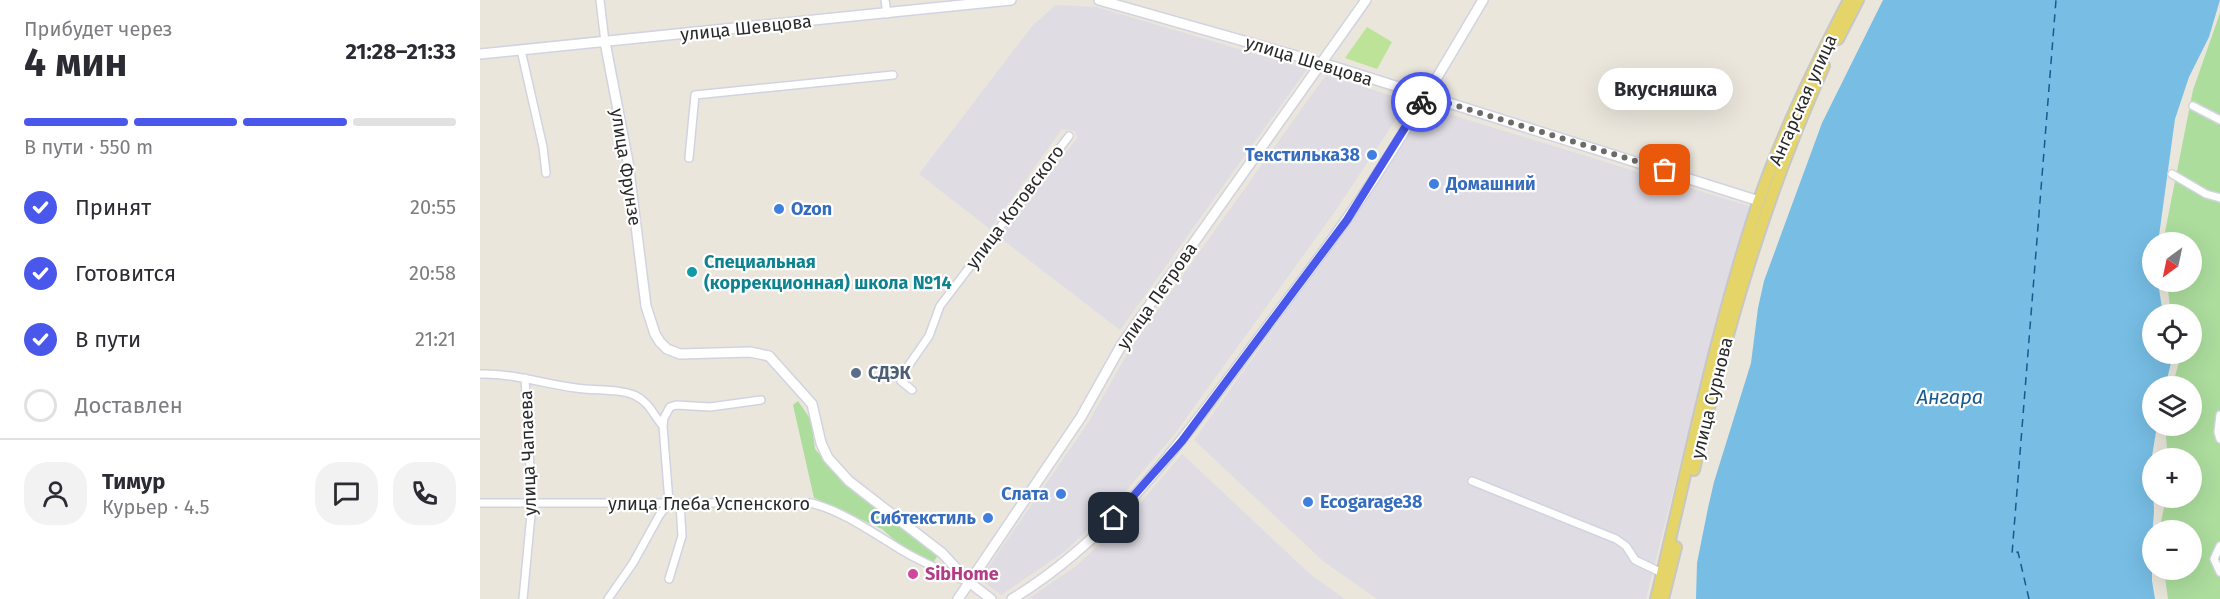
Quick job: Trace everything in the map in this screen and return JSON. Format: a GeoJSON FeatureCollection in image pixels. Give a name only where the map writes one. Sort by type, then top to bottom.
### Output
{"type":"FeatureCollection","features":[{"type":"Feature","properties":{"kind":"main road","name":"улица Шевцова"},"geometry":{"type":"LineString","coordinates":[[480,54],[1011,0]]}},
{"type":"Feature","properties":{"kind":"main road","name":"улица Шевцова"},"geometry":{"type":"LineString","coordinates":[[1099,0],[1322,63],[1764,201]]}},
{"type":"Feature","properties":{"kind":"main road","name":"улица Петрова"},"geometry":{"type":"LineString","coordinates":[[958,599],[1080,417],[1122,344],[1366,0]]}},
{"type":"Feature","properties":{"kind":"main road"},"geometry":{"type":"LineString","coordinates":[[1012,599],[1070,559],[1119,514],[1182,441],[1347,220],[1483,0]]}},
{"type":"Feature","properties":{"kind":"main road","name":"Ангарская улица"},"geometry":{"type":"LineString","coordinates":[[1764,201],[1794,112],[1849,0]]}},
{"type":"Feature","properties":{"kind":"main road","name":"Ангарская улица"},"geometry":{"type":"LineString","coordinates":[[1764,201],[1803,113],[1858,0]]}},
{"type":"Feature","properties":{"kind":"main road","name":"улица Фрунзе"},"geometry":{"type":"LineString","coordinates":[[605,42],[628,162],[646,306],[655,334],[667,349],[680,354],[750,352],[769,356],[812,404],[821,443],[828,458],[849,481],[942,553],[969,582]]}},
{"type":"Feature","properties":{"kind":"main road","name":"улица Сурнова"},"geometry":{"type":"LineString","coordinates":[[1656,599],[1729,296],[1764,201]]}},
{"type":"Feature","properties":{"kind":"main road","name":"улица Сурнова"},"geometry":{"type":"LineString","coordinates":[[1663,599],[1714,385],[1764,201]]}},
{"type":"Feature","properties":{"kind":"main road"},"geometry":{"type":"LineString","coordinates":[[969,582],[991,599]]}},
{"type":"Feature","properties":{"kind":"street","name":"улица Фрунзе"},"geometry":{"type":"LineString","coordinates":[[600,0],[605,42]]}},
{"type":"Feature","properties":{"kind":"street"},"geometry":{"type":"LineString","coordinates":[[885,0],[887,14]]}},
{"type":"Feature","properties":{"kind":"street"},"geometry":{"type":"LineString","coordinates":[[521,50],[546,173]]}},
{"type":"Feature","properties":{"kind":"street"},"geometry":{"type":"LineString","coordinates":[[689,158],[695,94],[893,75]]}},
{"type":"Feature","properties":{"kind":"street"},"geometry":{"type":"LineString","coordinates":[[2193,105],[2220,120]]}},
{"type":"Feature","properties":{"kind":"street","name":"улица Котовского"},"geometry":{"type":"LineString","coordinates":[[912,390],[901,381],[904,372],[929,336],[940,306],[1069,136]]}},
{"type":"Feature","properties":{"kind":"street"},"geometry":{"type":"LineString","coordinates":[[2172,174],[2206,194],[2220,198]]}},
{"type":"Feature","properties":{"kind":"street"},"geometry":{"type":"LineString","coordinates":[[480,374],[497,373],[574,388],[634,395],[646,402],[652,414],[663,426]]}},
{"type":"Feature","properties":{"kind":"street","name":"улица Чапаева"},"geometry":{"type":"LineString","coordinates":[[523,599],[532,504],[525,378]]}},
{"type":"Feature","properties":{"kind":"street"},"geometry":{"type":"LineString","coordinates":[[608,599],[638,556],[669,502],[663,426],[664,418],[670,407],[676,405],[710,407],[761,400]]}},
{"type":"Feature","properties":{"kind":"street"},"geometry":{"type":"LineString","coordinates":[[2220,415],[2218,432],[2220,439]]}},
{"type":"Feature","properties":{"kind":"street"},"geometry":{"type":"LineString","coordinates":[[1472,481],[1616,539],[1626,546],[1635,560],[1662,573]]}},
{"type":"Feature","properties":{"kind":"street","name":"улица Глеба Успенского"},"geometry":{"type":"LineString","coordinates":[[480,503],[811,503],[829,508],[856,521],[929,566],[969,582]]}},
{"type":"Feature","properties":{"kind":"street"},"geometry":{"type":"LineString","coordinates":[[669,579],[682,536],[680,504]]}},
{"type":"Feature","properties":{"kind":"street"},"geometry":{"type":"LineString","coordinates":[[2220,546],[2214,559],[2220,572]]}},
{"type":"Feature","properties":{"kind":"shaded area"},"geometry":{"type":"Polygon","coordinates":[[[1056,5],[1096,7],[1307,69],[1120,330],[999,237],[1077,138],[1075,131],[1062,129],[990,229],[919,174],[1033,25],[1056,5]]]}},
{"type":"Feature","properties":{"kind":"shaded area"},"geometry":{"type":"Polygon","coordinates":[[[1326,75],[1408,101],[1336,210],[1174,435],[1112,507],[1064,552],[1001,595],[980,579],[1088,423],[1130,349],[1326,75]]]}},
{"type":"Feature","properties":{"kind":"shaded area"},"geometry":{"type":"Polygon","coordinates":[[[1426,107],[1752,207],[1711,341],[1646,599],[1377,599],[1323,561],[1194,440],[1351,221],[1426,107]]]}},
{"type":"Feature","properties":{"kind":"shaded area"},"geometry":{"type":"Polygon","coordinates":[[[1182,454],[1311,575],[1345,599],[1028,599],[1076,566],[1126,520],[1182,454]]]}},
{"type":"Feature","properties":{"kind":"green space"},"geometry":{"type":"Polygon","coordinates":[[[2220,13],[2220,599],[2168,599],[2165,580],[2202,580],[2202,520],[2161,520],[2164,508],[2202,508],[2202,448],[2167,448],[2166,436],[2202,436],[2202,376],[2175,376],[2178,364],[2202,364],[2202,304],[2170,304],[2168,292],[2202,292],[2202,232],[2165,232],[2193,90],[2220,13]]]}},
{"type":"Feature","properties":{"kind":"green space"},"geometry":{"type":"Polygon","coordinates":[[[1367,27],[1392,42],[1377,69],[1345,58],[1367,27]]]}},
{"type":"Feature","properties":{"kind":"green space"},"geometry":{"type":"Polygon","coordinates":[[[798,401],[811,420],[815,449],[843,482],[938,555],[933,563],[901,546],[882,529],[814,498],[793,405],[798,401]]]}},
{"type":"Feature","properties":{"kind":"water","name":"Ангара"},"geometry":{"type":"Polygon","coordinates":[[[1883,0],[2220,0],[2209,37],[2189,77],[2175,119],[2160,232],[2142,232],[2142,292],[2160,292],[2161,304],[2142,304],[2142,364],[2171,364],[2168,376],[2142,376],[2142,436],[2155,436],[2153,448],[2142,448],[2142,508],[2154,508],[2154,512],[2153,520],[2142,520],[2142,580],[2152,580],[2155,599],[1696,599],[1697,563],[1708,508],[1751,363],[1764,281],[1822,123],[1883,0]]]}},
{"type":"Feature","properties":{"kind":"ferry route"},"geometry":{"type":"LineString","coordinates":[[2029,599],[2018,552],[2012,554],[2056,0]]}},
{"type":"Feature","properties":{"kind":"way so far"},"geometry":{"type":"LineString","coordinates":[[1421,102],[1425,96],[1665,170]]}},
{"type":"Feature","properties":{"kind":"place","name":"Текстилька38"},"geometry":{"type":"Point","coordinates":[1372,155]}},
{"type":"Feature","properties":{"kind":"place","name":"Вкусняшка"},"geometry":{"type":"Point","coordinates":[1665,170]}},
{"type":"Feature","properties":{"kind":"place","name":"Домашний"},"geometry":{"type":"Point","coordinates":[1434,184]}},
{"type":"Feature","properties":{"kind":"place","name":"Ozon"},"geometry":{"type":"Point","coordinates":[779,209]}},
{"type":"Feature","properties":{"kind":"place","name":"Специальная (коррекционная) школа №14"},"geometry":{"type":"Point","coordinates":[692,272]}},
{"type":"Feature","properties":{"kind":"place","name":"СДЭК"},"geometry":{"type":"Point","coordinates":[856,373]}},
{"type":"Feature","properties":{"kind":"place","name":"Слата"},"geometry":{"type":"Point","coordinates":[1061,494]}},
{"type":"Feature","properties":{"kind":"place","name":"Ecogarage38"},"geometry":{"type":"Point","coordinates":[1308,502]}},
{"type":"Feature","properties":{"kind":"place","name":"Сибтекстиль"},"geometry":{"type":"Point","coordinates":[988,518]}},
{"type":"Feature","properties":{"kind":"place","name":"SibHome"},"geometry":{"type":"Point","coordinates":[913,574]}},
{"type":"Feature","properties":{"kind":"route"},"geometry":{"type":"LineString","coordinates":[[1114,518],[1182,441],[1347,220],[1421,102]]}}]}
